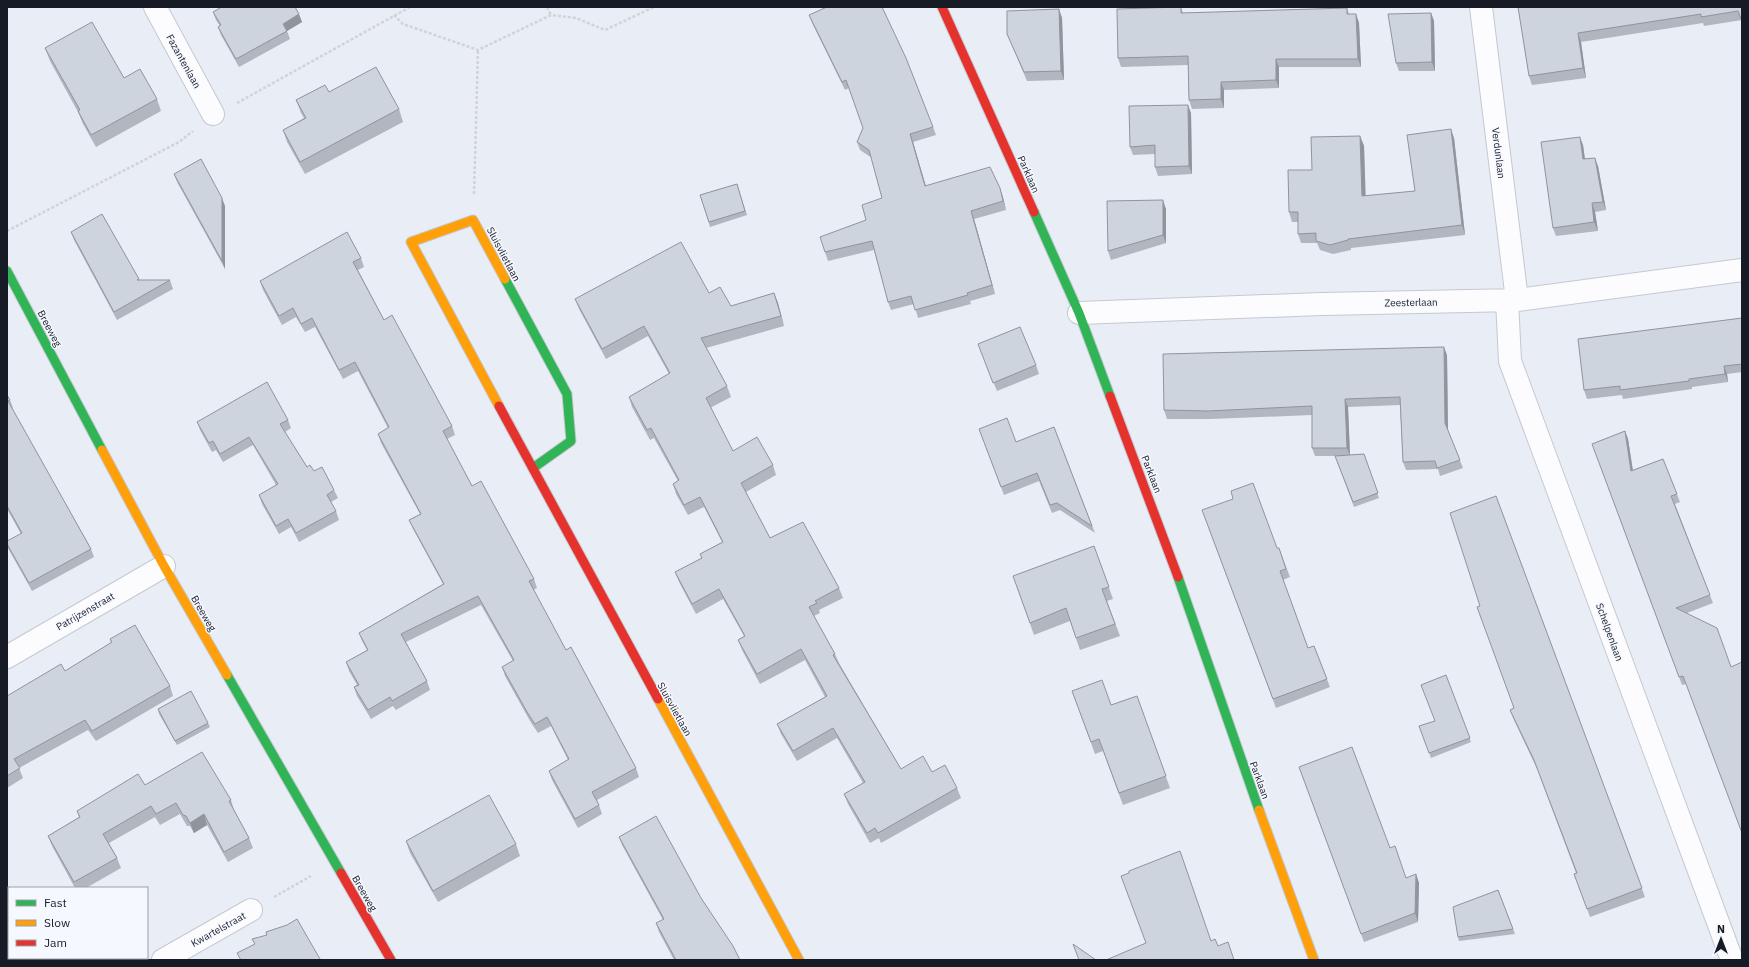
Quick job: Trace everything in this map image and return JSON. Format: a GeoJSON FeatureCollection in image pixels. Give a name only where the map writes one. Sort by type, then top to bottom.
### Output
{"type":"FeatureCollection","features":[{"type":"Feature","properties":{"kind":"street","name":"Fazantenlaan"},"geometry":{"type":"LineString","coordinates":[[155,7],[213,114]]}},
{"type":"Feature","properties":{"kind":"street","name":"Parklaan"},"geometry":{"type":"LineString","coordinates":[[942,7],[1079,313],[1178,574],[1234,741],[1314,960]]}},
{"type":"Feature","properties":{"kind":"street","name":"Verdunlaan"},"geometry":{"type":"LineString","coordinates":[[1480,7],[1512,300]]}},
{"type":"Feature","properties":{"kind":"street","name":"Sluisvlietlaan"},"geometry":{"type":"LineString","coordinates":[[533,468],[571,441],[567,394],[473,220],[411,242],[533,468],[799,960]]}},
{"type":"Feature","properties":{"kind":"street","name":"Zeesterlaan"},"geometry":{"type":"LineString","coordinates":[[1079,313],[1322,304],[1512,300],[1742,270]]}},
{"type":"Feature","properties":{"kind":"street","name":"Breeweg"},"geometry":{"type":"LineString","coordinates":[[7,271],[164,566],[391,960]]}},
{"type":"Feature","properties":{"kind":"street","name":"Schelpenlaan"},"geometry":{"type":"LineString","coordinates":[[1512,300],[1510,361],[1732,960]]}},
{"type":"Feature","properties":{"kind":"street","name":"Patrijzenstraat"},"geometry":{"type":"LineString","coordinates":[[7,658],[164,566]]}},
{"type":"Feature","properties":{"kind":"street","name":"Kwartelstraat"},"geometry":{"type":"LineString","coordinates":[[163,960],[251,910]]}},
{"type":"Feature","properties":{"kind":"path"},"geometry":{"type":"LineString","coordinates":[[547,7],[551,15]]}},
{"type":"Feature","properties":{"kind":"path"},"geometry":{"type":"LineString","coordinates":[[394,15],[404,24],[478,50],[551,15],[576,18],[605,30],[654,7]]}},
{"type":"Feature","properties":{"kind":"path"},"geometry":{"type":"LineString","coordinates":[[473,220],[478,50]]}},
{"type":"Feature","properties":{"kind":"path"},"geometry":{"type":"LineString","coordinates":[[251,910],[312,876]]}},
{"type":"Feature","properties":{"kind":"building"},"geometry":{"type":"Polygon","coordinates":[[[219,7],[295,7],[299,14],[283,24],[287,31],[236,59],[218,27],[221,25],[213,12],[220,8],[219,7]]]}},
{"type":"Feature","properties":{"kind":"building"},"geometry":{"type":"Polygon","coordinates":[[[827,7],[882,7],[906,58],[933,127],[910,134],[925,186],[990,167],[1000,188],[1003,201],[971,211],[992,285],[967,293],[968,295],[915,310],[911,296],[888,302],[872,241],[825,252],[820,237],[866,220],[862,205],[882,198],[869,150],[857,142],[863,128],[846,80],[842,82],[809,15],[827,7]]]}},
{"type":"Feature","properties":{"kind":"building"},"geometry":{"type":"Polygon","coordinates":[[[1181,7],[1181,13],[1347,8],[1347,14],[1356,14],[1358,59],[1276,59],[1276,80],[1221,82],[1221,99],[1189,100],[1188,56],[1118,58],[1117,9],[1181,7]]]}},
{"type":"Feature","properties":{"kind":"building"},"geometry":{"type":"Polygon","coordinates":[[[1518,7],[1742,7],[1742,21],[1738,11],[1701,17],[1701,14],[1578,33],[1583,68],[1529,76],[1518,7]]]}},
{"type":"Feature","properties":{"kind":"building"},"geometry":{"type":"Polygon","coordinates":[[[1059,9],[1061,71],[1024,72],[1007,34],[1007,11],[1059,9]]]}},
{"type":"Feature","properties":{"kind":"building"},"geometry":{"type":"Polygon","coordinates":[[[1431,13],[1432,62],[1396,63],[1388,14],[1431,13]]]}},
{"type":"Feature","properties":{"kind":"building"},"geometry":{"type":"Polygon","coordinates":[[[92,22],[124,78],[140,69],[157,99],[91,135],[78,111],[80,110],[45,48],[92,22]]]}},
{"type":"Feature","properties":{"kind":"building"},"geometry":{"type":"Polygon","coordinates":[[[376,67],[399,109],[300,162],[283,130],[306,118],[296,100],[325,85],[329,92],[376,67]]]}},
{"type":"Feature","properties":{"kind":"building"},"geometry":{"type":"Polygon","coordinates":[[[1188,105],[1189,166],[1155,167],[1155,145],[1130,147],[1129,106],[1188,105]]]}},
{"type":"Feature","properties":{"kind":"building"},"geometry":{"type":"Polygon","coordinates":[[[1451,129],[1462,225],[1348,239],[1330,245],[1316,241],[1316,233],[1298,234],[1298,212],[1289,212],[1288,170],[1312,170],[1311,137],[1360,136],[1362,196],[1415,191],[1407,135],[1451,129]]]}},
{"type":"Feature","properties":{"kind":"building"},"geometry":{"type":"Polygon","coordinates":[[[1580,137],[1583,159],[1595,158],[1603,202],[1592,203],[1594,222],[1553,228],[1541,142],[1580,137]]]}},
{"type":"Feature","properties":{"kind":"building"},"geometry":{"type":"Polygon","coordinates":[[[201,159],[222,198],[222,261],[174,174],[201,159]]]}},
{"type":"Feature","properties":{"kind":"building"},"geometry":{"type":"Polygon","coordinates":[[[737,184],[745,211],[709,222],[700,195],[737,184]]]}},
{"type":"Feature","properties":{"kind":"building"},"geometry":{"type":"Polygon","coordinates":[[[1163,200],[1163,235],[1108,251],[1107,201],[1163,200]]]}},
{"type":"Feature","properties":{"kind":"building"},"geometry":{"type":"Polygon","coordinates":[[[102,214],[139,279],[137,280],[170,280],[114,312],[71,232],[102,214]]]}},
{"type":"Feature","properties":{"kind":"building"},"geometry":{"type":"Polygon","coordinates":[[[347,232],[361,258],[353,262],[384,320],[392,315],[452,426],[443,431],[472,486],[481,481],[534,579],[529,581],[566,650],[571,647],[636,768],[592,792],[599,805],[575,819],[549,771],[569,759],[547,717],[535,724],[527,712],[502,667],[514,660],[478,596],[401,634],[427,681],[392,701],[390,697],[368,710],[354,687],[359,685],[346,662],[368,650],[359,633],[444,584],[409,520],[421,514],[378,434],[389,427],[355,362],[339,370],[312,318],[301,324],[293,308],[279,316],[260,281],[347,232]]]}},
{"type":"Feature","properties":{"kind":"building"},"geometry":{"type":"Polygon","coordinates":[[[681,242],[709,293],[720,287],[731,306],[774,293],[781,316],[701,338],[727,386],[706,398],[733,451],[757,437],[773,465],[741,483],[770,538],[803,522],[839,588],[815,601],[817,603],[809,607],[835,654],[833,655],[901,769],[923,756],[932,772],[945,765],[957,788],[878,833],[875,828],[867,833],[844,794],[865,782],[833,728],[793,751],[777,724],[827,696],[801,649],[757,674],[738,640],[745,636],[719,589],[692,604],[675,572],[702,558],[700,554],[723,542],[700,497],[684,505],[673,484],[679,480],[651,428],[647,430],[629,397],[670,373],[644,326],[602,349],[575,299],[681,242]]]}},
{"type":"Feature","properties":{"kind":"building"},"geometry":{"type":"Polygon","coordinates":[[[1742,318],[1742,364],[1724,366],[1725,374],[1689,379],[1689,381],[1620,390],[1620,386],[1584,390],[1578,339],[1742,318]]]}},
{"type":"Feature","properties":{"kind":"building"},"geometry":{"type":"Polygon","coordinates":[[[1020,327],[1036,365],[993,383],[978,344],[1020,327]]]}},
{"type":"Feature","properties":{"kind":"building"},"geometry":{"type":"Polygon","coordinates":[[[1444,347],[1445,423],[1460,460],[1437,468],[1435,461],[1403,462],[1400,397],[1345,399],[1347,448],[1312,448],[1312,406],[1208,411],[1164,410],[1163,354],[1444,347]]]}},
{"type":"Feature","properties":{"kind":"building"},"geometry":{"type":"Polygon","coordinates":[[[267,382],[288,420],[280,424],[307,467],[310,465],[314,471],[322,467],[334,490],[327,495],[336,511],[296,533],[288,519],[276,526],[259,495],[278,484],[249,437],[220,454],[213,441],[209,443],[197,422],[267,382]]]}},
{"type":"Feature","properties":{"kind":"building"},"geometry":{"type":"Polygon","coordinates":[[[7,395],[10,400],[8,401],[91,549],[29,583],[7,544],[7,541],[22,533],[7,506],[7,395]]]}},
{"type":"Feature","properties":{"kind":"building"},"geometry":{"type":"Polygon","coordinates":[[[1007,418],[1016,442],[1054,427],[1092,526],[1057,503],[1050,505],[1037,473],[1001,487],[979,429],[1007,418]]]}},
{"type":"Feature","properties":{"kind":"building"},"geometry":{"type":"Polygon","coordinates":[[[1625,431],[1631,471],[1663,459],[1677,494],[1671,496],[1710,595],[1676,608],[1717,628],[1731,667],[1742,662],[1742,833],[1683,676],[1679,677],[1592,444],[1625,431]]]}},
{"type":"Feature","properties":{"kind":"building"},"geometry":{"type":"Polygon","coordinates":[[[1364,454],[1378,493],[1353,502],[1335,456],[1364,454]]]}},
{"type":"Feature","properties":{"kind":"building"},"geometry":{"type":"Polygon","coordinates":[[[1253,483],[1286,569],[1280,571],[1308,648],[1314,646],[1327,679],[1273,699],[1202,510],[1233,499],[1231,491],[1253,483]]]}},
{"type":"Feature","properties":{"kind":"building"},"geometry":{"type":"Polygon","coordinates":[[[1496,496],[1642,888],[1587,909],[1574,874],[1577,873],[1534,760],[1510,710],[1514,708],[1477,607],[1480,606],[1450,513],[1496,496]]]}},
{"type":"Feature","properties":{"kind":"building"},"geometry":{"type":"Polygon","coordinates":[[[1094,546],[1109,587],[1102,589],[1115,624],[1076,638],[1066,608],[1030,623],[1013,576],[1094,546]]]}},
{"type":"Feature","properties":{"kind":"building"},"geometry":{"type":"Polygon","coordinates":[[[135,625],[170,686],[92,731],[85,720],[14,759],[20,768],[7,776],[7,696],[61,664],[65,671],[112,642],[110,639],[135,625]]]}},
{"type":"Feature","properties":{"kind":"building"},"geometry":{"type":"Polygon","coordinates":[[[1446,675],[1470,738],[1429,753],[1419,726],[1435,721],[1421,685],[1446,675]]]}},
{"type":"Feature","properties":{"kind":"building"},"geometry":{"type":"Polygon","coordinates":[[[1102,680],[1111,705],[1137,696],[1166,776],[1119,793],[1099,739],[1091,742],[1072,691],[1102,680]]]}},
{"type":"Feature","properties":{"kind":"building"},"geometry":{"type":"Polygon","coordinates":[[[191,691],[208,723],[175,741],[158,709],[191,691]]]}},
{"type":"Feature","properties":{"kind":"building"},"geometry":{"type":"Polygon","coordinates":[[[1352,747],[1390,848],[1395,846],[1406,878],[1416,874],[1415,913],[1361,934],[1299,767],[1352,747]]]}},
{"type":"Feature","properties":{"kind":"building"},"geometry":{"type":"Polygon","coordinates":[[[202,752],[231,800],[229,801],[249,838],[224,852],[204,814],[190,823],[176,803],[156,814],[151,806],[103,834],[117,858],[74,882],[48,836],[80,817],[77,811],[138,774],[145,785],[202,752]]]}},
{"type":"Feature","properties":{"kind":"building"},"geometry":{"type":"Polygon","coordinates":[[[489,795],[516,844],[433,891],[406,841],[489,795]]]}},
{"type":"Feature","properties":{"kind":"building"},"geometry":{"type":"Polygon","coordinates":[[[656,816],[701,898],[733,946],[740,960],[676,960],[656,923],[664,919],[619,837],[656,816]]]}},
{"type":"Feature","properties":{"kind":"building"},"geometry":{"type":"Polygon","coordinates":[[[1180,851],[1211,941],[1215,939],[1218,946],[1228,942],[1234,960],[1106,960],[1146,943],[1121,876],[1129,873],[1129,871],[1180,851]]]}},
{"type":"Feature","properties":{"kind":"building"},"geometry":{"type":"Polygon","coordinates":[[[1498,890],[1513,929],[1458,937],[1453,907],[1498,890]]]}},
{"type":"Feature","properties":{"kind":"building"},"geometry":{"type":"Polygon","coordinates":[[[7,912],[8,959],[30,960],[7,960],[7,912]]]}},
{"type":"Feature","properties":{"kind":"building"},"geometry":{"type":"Polygon","coordinates":[[[297,919],[320,959],[241,960],[237,953],[255,944],[252,939],[267,935],[266,932],[287,925],[297,919]]]}},
{"type":"Feature","properties":{"kind":"building"},"geometry":{"type":"Polygon","coordinates":[[[1073,944],[1096,960],[1079,960],[1073,944]]]}},
{"type":"Feature","properties":{"kind":"traffic: fast"},"geometry":{"type":"LineString","coordinates":[[1034,212],[1079,313],[1110,396]]}},
{"type":"Feature","properties":{"kind":"traffic: fast"},"geometry":{"type":"LineString","coordinates":[[7,271],[102,450]]}},
{"type":"Feature","properties":{"kind":"traffic: fast"},"geometry":{"type":"LineString","coordinates":[[505,279],[567,394],[571,441],[533,468]]}},
{"type":"Feature","properties":{"kind":"traffic: fast"},"geometry":{"type":"LineString","coordinates":[[1178,577],[1259,810]]}},
{"type":"Feature","properties":{"kind":"traffic: fast"},"geometry":{"type":"LineString","coordinates":[[227,675],[341,873]]}},
{"type":"Feature","properties":{"kind":"traffic: slow"},"geometry":{"type":"LineString","coordinates":[[499,406],[411,242],[473,220],[505,279]]}},
{"type":"Feature","properties":{"kind":"traffic: slow"},"geometry":{"type":"LineString","coordinates":[[102,450],[164,566],[227,675]]}},
{"type":"Feature","properties":{"kind":"traffic: slow"},"geometry":{"type":"LineString","coordinates":[[658,699],[799,960]]}},
{"type":"Feature","properties":{"kind":"traffic: slow"},"geometry":{"type":"LineString","coordinates":[[1259,810],[1314,960]]}},
{"type":"Feature","properties":{"kind":"traffic: jam"},"geometry":{"type":"LineString","coordinates":[[942,7],[1034,212]]}},
{"type":"Feature","properties":{"kind":"traffic: jam"},"geometry":{"type":"LineString","coordinates":[[1110,396],[1178,577]]}},
{"type":"Feature","properties":{"kind":"traffic: jam"},"geometry":{"type":"LineString","coordinates":[[499,406],[658,699]]}},
{"type":"Feature","properties":{"kind":"traffic: jam"},"geometry":{"type":"LineString","coordinates":[[341,873],[391,960]]}}]}
